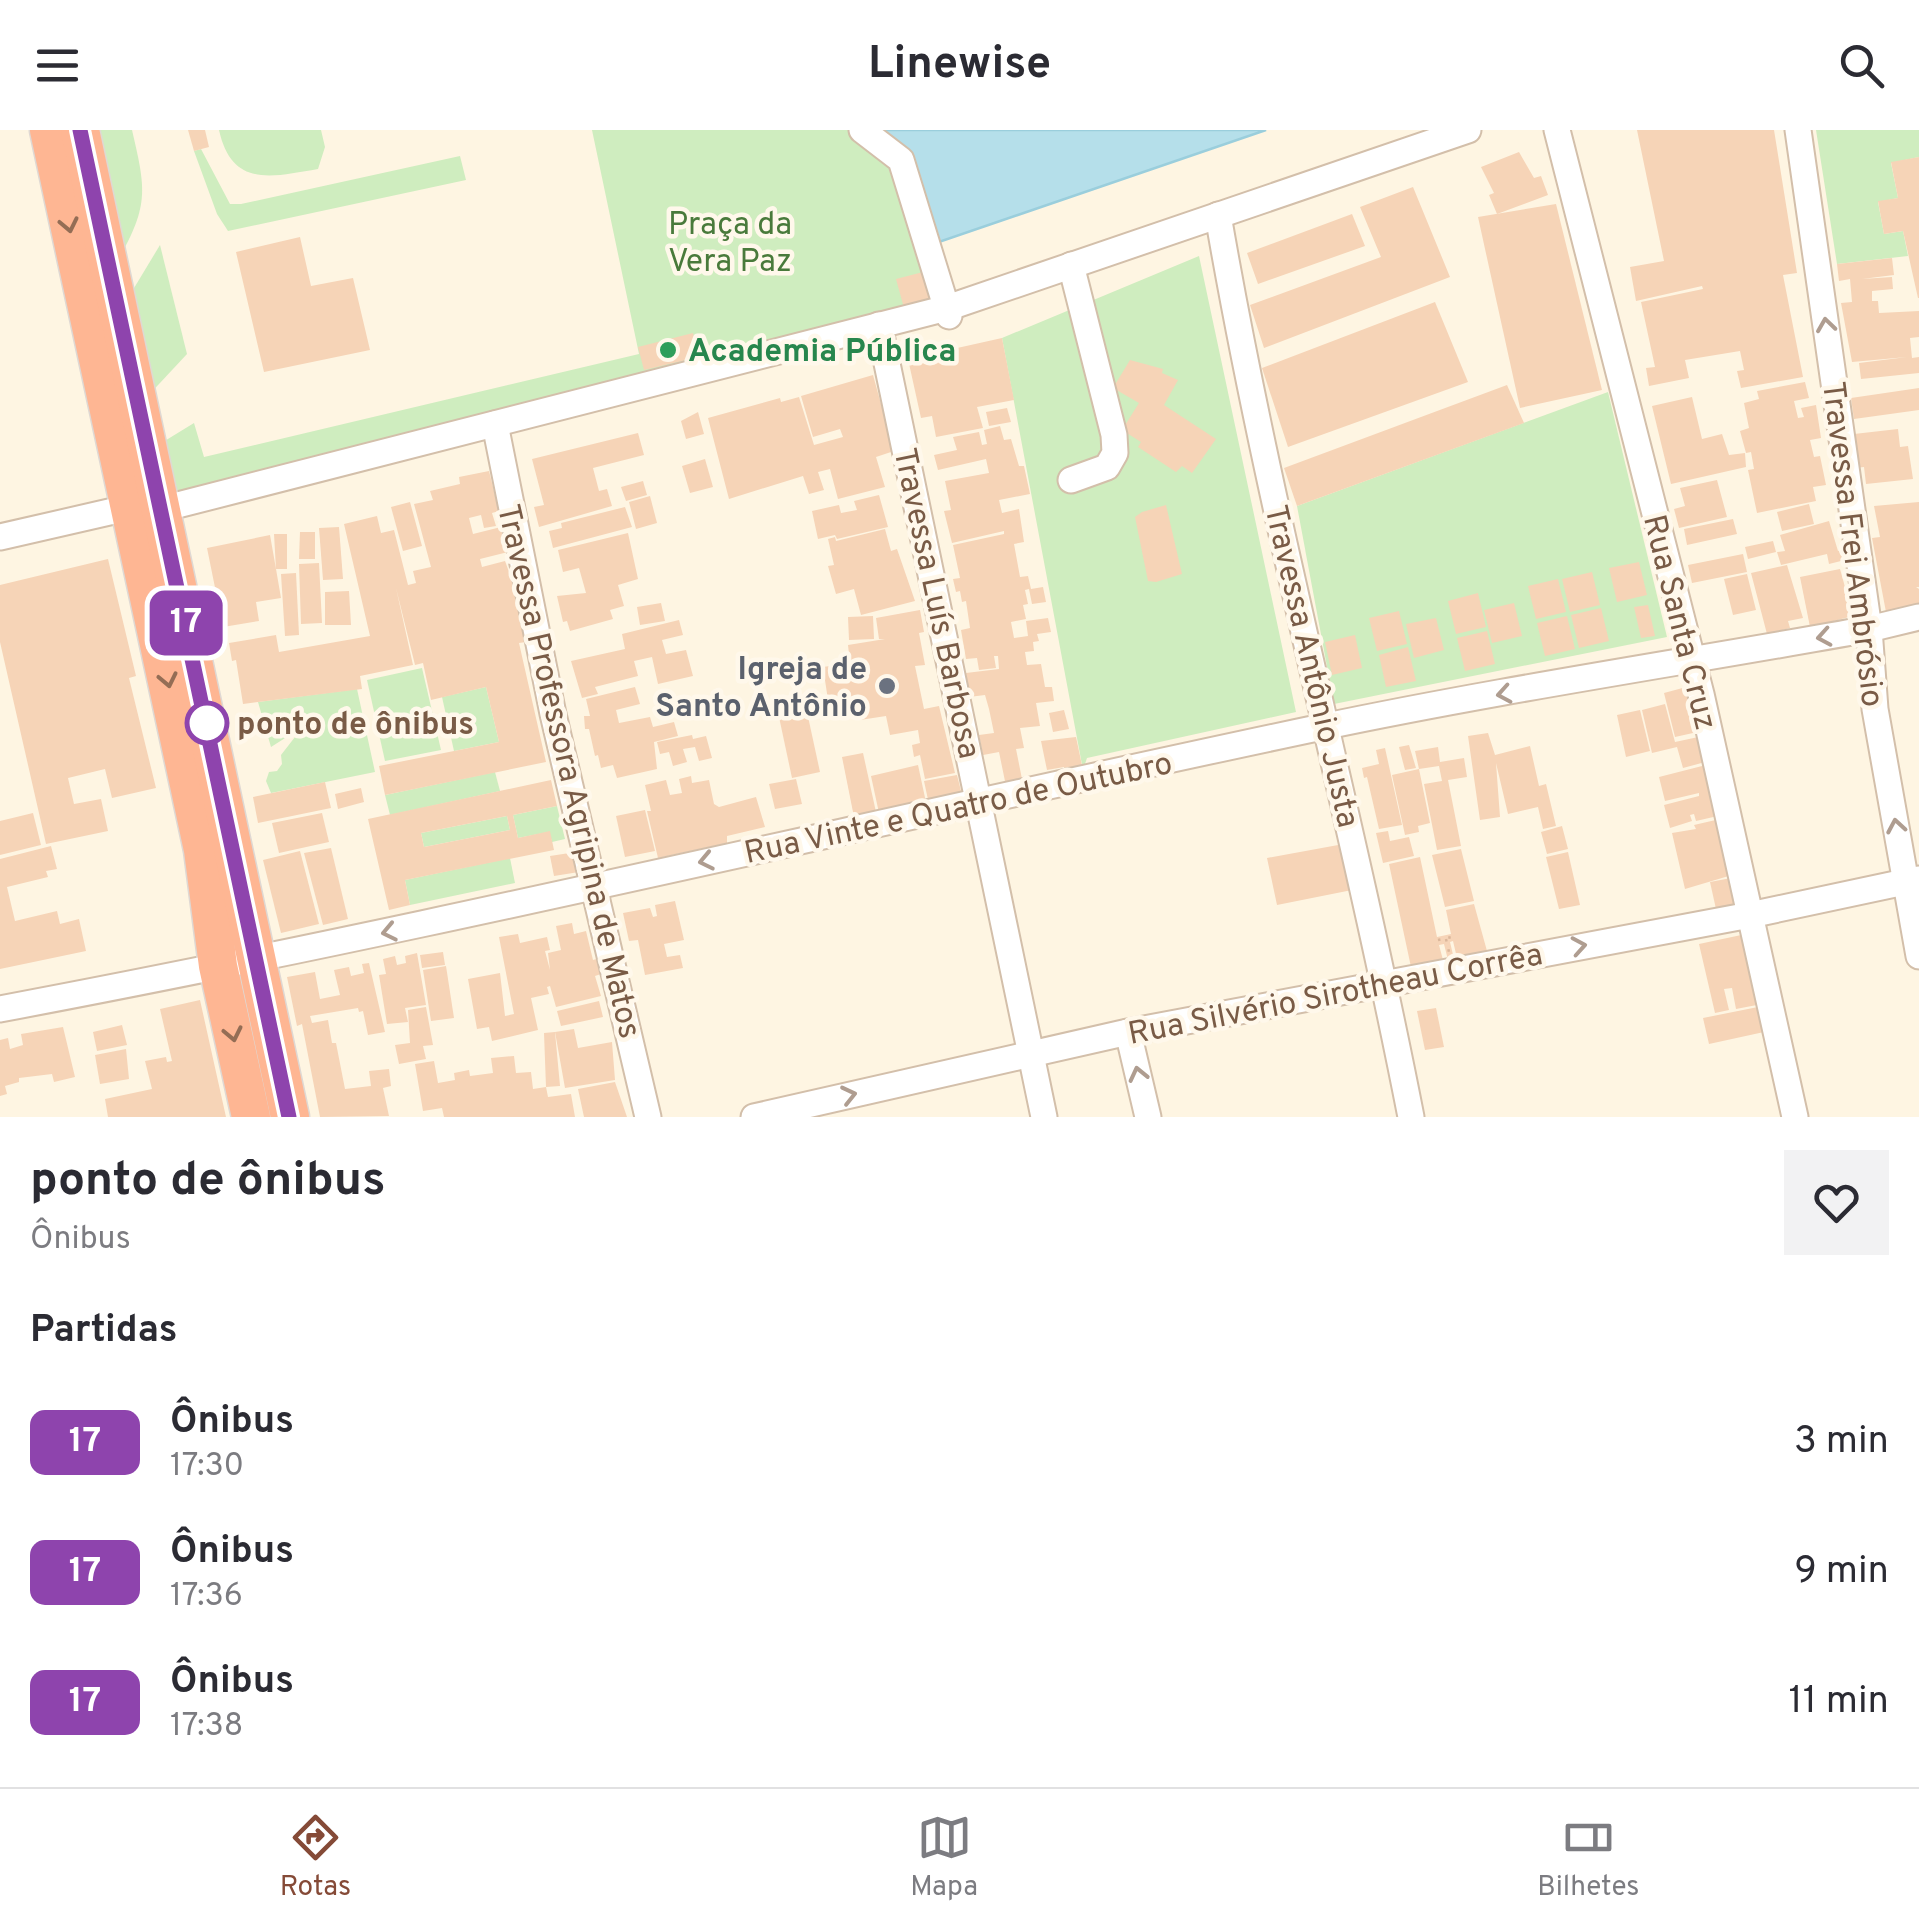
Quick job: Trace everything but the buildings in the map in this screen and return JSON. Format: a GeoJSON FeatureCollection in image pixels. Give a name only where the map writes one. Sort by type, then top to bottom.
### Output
{"type":"FeatureCollection","features":[{"type":"Feature","properties":{"kind":"highway"},"geometry":{"type":"LineString","coordinates":[[49,130],[104,318],[146,508],[256,957],[290,1117]]}},
{"type":"Feature","properties":{"kind":"highway"},"geometry":{"type":"LineString","coordinates":[[80,130],[104,318]]}},
{"type":"Feature","properties":{"kind":"highway"},"geometry":{"type":"LineString","coordinates":[[146,508],[203,850],[218,966],[251,1117]]}},
{"type":"Feature","properties":{"kind":"street"},"geometry":{"type":"LineString","coordinates":[[862,130],[901,160],[948,312]]}},
{"type":"Feature","properties":{"kind":"street"},"geometry":{"type":"LineString","coordinates":[[0,537],[146,508],[495,424],[879,325],[948,312],[1071,265],[1468,130]]}},
{"type":"Feature","properties":{"kind":"street","name":"Rua Santa Cruz"},"geometry":{"type":"LineString","coordinates":[[1557,130],[1691,661],[1792,1117]]}},
{"type":"Feature","properties":{"kind":"street","name":"Travessa Frei Ambrósio"},"geometry":{"type":"LineString","coordinates":[[1798,130],[1869,629],[1875,709],[1912,880],[1919,956]]}},
{"type":"Feature","properties":{"kind":"street","name":"Travessa Antônio Justa"},"geometry":{"type":"LineString","coordinates":[[1218,215],[1252,398],[1385,982],[1411,1117]]}},
{"type":"Feature","properties":{"kind":"street"},"geometry":{"type":"LineString","coordinates":[[1071,265],[1115,453],[1107,467],[1072,480]]}},
{"type":"Feature","properties":{"kind":"street","name":"Travessa Luís Barbosa"},"geometry":{"type":"LineString","coordinates":[[879,325],[1044,1117]]}},
{"type":"Feature","properties":{"kind":"street","name":"Travessa Professora Agripina de Matos"},"geometry":{"type":"LineString","coordinates":[[495,424],[553,714],[648,1117]]}},
{"type":"Feature","properties":{"kind":"street","name":"Rua Vinte e Quatro de Outubro"},"geometry":{"type":"LineString","coordinates":[[0,1009],[418,926],[594,884],[1325,726],[1919,617]]}},
{"type":"Feature","properties":{"kind":"street","name":"Rua Silvério Sirotheau Corrêa"},"geometry":{"type":"LineString","coordinates":[[754,1117],[1128,1032],[1912,880]]}},
{"type":"Feature","properties":{"kind":"street"},"geometry":{"type":"LineString","coordinates":[[1128,1032],[1148,1117]]}},
{"type":"Feature","properties":{"kind":"path"},"geometry":{"type":"LineString","coordinates":[[1438,940],[1452,937]]}},
{"type":"Feature","properties":{"kind":"green space"},"geometry":{"type":"Polygon","coordinates":[[[90,130],[132,130],[137,151],[142,183],[140,211],[118,260],[90,130]]]}},
{"type":"Feature","properties":{"kind":"green space"},"geometry":{"type":"Polygon","coordinates":[[[219,130],[321,130],[325,147],[318,169],[256,174],[233,162],[219,130]]]}},
{"type":"Feature","properties":{"kind":"green space","name":"Praça da Vera Paz"},"geometry":{"type":"Polygon","coordinates":[[[592,130],[870,130],[908,158],[954,298],[177,497],[163,442],[194,423],[204,457],[639,354],[592,130]]]}},
{"type":"Feature","properties":{"kind":"green space"},"geometry":{"type":"Polygon","coordinates":[[[1816,130],[1919,130],[1919,157],[1891,163],[1898,198],[1878,202],[1884,234],[1903,231],[1908,256],[1837,264],[1816,130]]]}},
{"type":"Feature","properties":{"kind":"green space"},"geometry":{"type":"Polygon","coordinates":[[[201,149],[230,204],[460,156],[466,180],[228,231],[217,214],[194,151],[201,149]]]}},
{"type":"Feature","properties":{"kind":"green space"},"geometry":{"type":"Polygon","coordinates":[[[160,245],[187,354],[145,399],[125,303],[160,245]]]}},
{"type":"Feature","properties":{"kind":"green space"},"geometry":{"type":"Polygon","coordinates":[[[1199,256],[1296,712],[1087,758],[1083,770],[1002,338],[1199,256]]]}},
{"type":"Feature","properties":{"kind":"green space"},"geometry":{"type":"Polygon","coordinates":[[[1608,392],[1667,637],[1334,704],[1297,506],[1608,392]]]}},
{"type":"Feature","properties":{"kind":"green space"},"geometry":{"type":"Polygon","coordinates":[[[422,668],[441,750],[385,761],[367,680],[422,668]]]}},
{"type":"Feature","properties":{"kind":"green space"},"geometry":{"type":"Polygon","coordinates":[[[486,687],[499,742],[454,751],[442,697],[486,687]]]}},
{"type":"Feature","properties":{"kind":"green space"},"geometry":{"type":"Polygon","coordinates":[[[357,689],[375,772],[271,793],[266,781],[269,772],[277,771],[282,764],[281,755],[295,737],[293,733],[271,747],[258,702],[357,689]]]}},
{"type":"Feature","properties":{"kind":"green space"},"geometry":{"type":"Polygon","coordinates":[[[495,772],[500,791],[390,815],[385,795],[495,772]]]}},
{"type":"Feature","properties":{"kind":"green space"},"geometry":{"type":"Polygon","coordinates":[[[557,806],[565,839],[552,842],[549,832],[518,838],[513,815],[557,806]]]}},
{"type":"Feature","properties":{"kind":"green space"},"geometry":{"type":"Polygon","coordinates":[[[507,816],[510,830],[424,847],[421,833],[507,816]]]}},
{"type":"Feature","properties":{"kind":"green space"},"geometry":{"type":"Polygon","coordinates":[[[510,858],[515,883],[410,905],[405,880],[510,858]]]}},
{"type":"Feature","properties":{"kind":"water"},"geometry":{"type":"Polygon","coordinates":[[[870,130],[1266,130],[936,243],[870,130]]]}},
{"type":"Feature","properties":{"kind":"bus line","name":"17"},"geometry":{"type":"LineString","coordinates":[[80,130],[289,1117]]}},
{"type":"Feature","properties":{"kind":"place","name":"Academia Pública"},"geometry":{"type":"Point","coordinates":[668,350]}},
{"type":"Feature","properties":{"kind":"place","name":"Igreja de Santo Antônio"},"geometry":{"type":"Point","coordinates":[887,686]}},
{"type":"Feature","properties":{"kind":"place","name":"ponto de ônibus"},"geometry":{"type":"Point","coordinates":[207,723]}}]}
